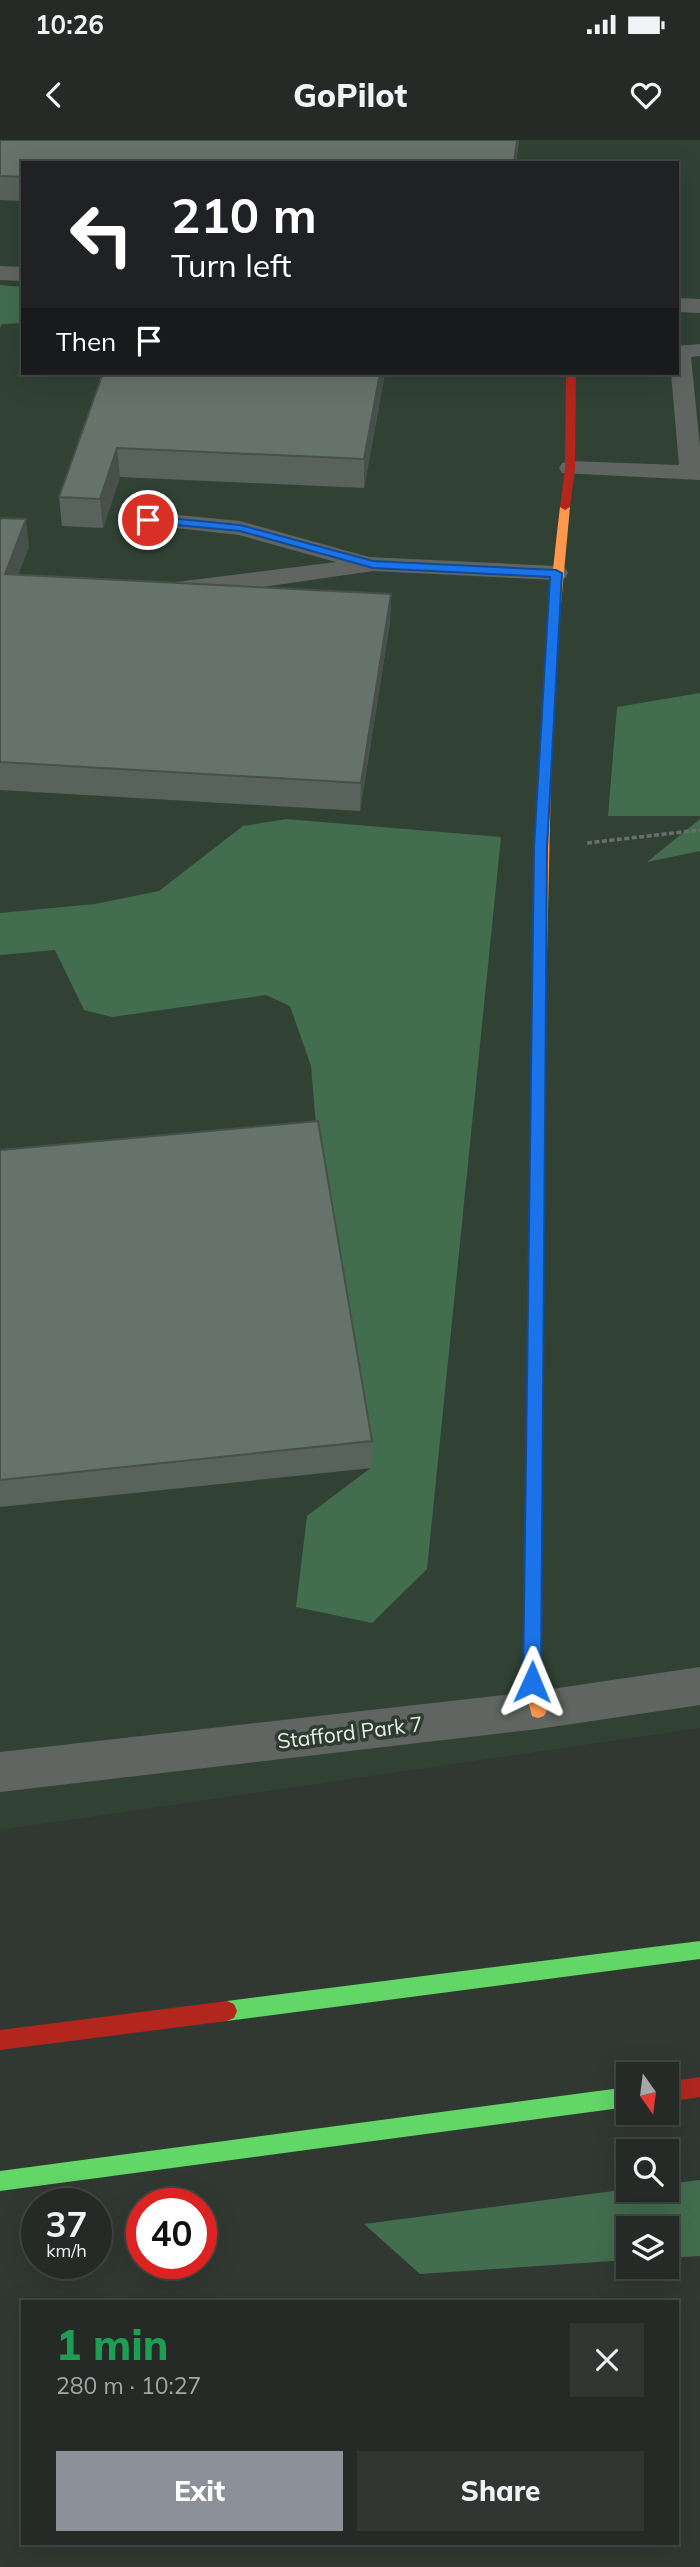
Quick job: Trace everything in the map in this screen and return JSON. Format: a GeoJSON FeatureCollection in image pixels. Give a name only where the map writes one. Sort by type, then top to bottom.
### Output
{"type":"FeatureCollection","features":[{"type":"Feature","properties":{"kind":"main road"},"geometry":{"type":"LineString","coordinates":[[538,1710],[532,1682],[541,848],[556,573],[570,468],[571,375]]}},
{"type":"Feature","properties":{"kind":"main road"},"geometry":{"type":"LineString","coordinates":[[0,2040],[700,1950]]}},
{"type":"Feature","properties":{"kind":"main road"},"geometry":{"type":"LineString","coordinates":[[679,2090],[700,2087]]}},
{"type":"Feature","properties":{"kind":"main road"},"geometry":{"type":"LineString","coordinates":[[0,2181],[616,2099]]}},
{"type":"Feature","properties":{"kind":"street"},"geometry":{"type":"LineString","coordinates":[[0,273],[21,274]]}},
{"type":"Feature","properties":{"kind":"street"},"geometry":{"type":"LineString","coordinates":[[679,306],[700,306]]}},
{"type":"Feature","properties":{"kind":"street","name":"Stafford Park 7"},"geometry":{"type":"LineString","coordinates":[[0,1772],[538,1710],[700,1686]]}},
{"type":"Feature","properties":{"kind":"lane"},"geometry":{"type":"LineString","coordinates":[[570,468],[695,473],[694,423],[680,352],[700,350]]}},
{"type":"Feature","properties":{"kind":"lane"},"geometry":{"type":"LineString","coordinates":[[148,520],[240,528],[373,565]]}},
{"type":"Feature","properties":{"kind":"lane"},"geometry":{"type":"LineString","coordinates":[[145,589],[228,584],[373,565],[556,573]]}},
{"type":"Feature","properties":{"kind":"path"},"geometry":{"type":"LineString","coordinates":[[541,848],[700,830]]}},
{"type":"Feature","properties":{"kind":"shaded area"},"geometry":{"type":"Polygon","coordinates":[[[0,140],[700,140],[700,1728],[0,1830],[0,140]]]}},
{"type":"Feature","properties":{"kind":"green space"},"geometry":{"type":"Polygon","coordinates":[[[0,285],[21,287],[21,323],[2,324],[0,328],[0,285]]]}},
{"type":"Feature","properties":{"kind":"green space"},"geometry":{"type":"Polygon","coordinates":[[[700,693],[700,816],[608,816],[617,707],[700,693]]]}},
{"type":"Feature","properties":{"kind":"green space"},"geometry":{"type":"Polygon","coordinates":[[[286,819],[501,837],[427,1569],[372,1623],[296,1607],[307,1516],[372,1467],[318,1149],[311,1066],[290,1006],[266,995],[112,1017],[84,1010],[55,950],[0,955],[0,913],[95,904],[159,891],[243,826],[286,819]]]}},
{"type":"Feature","properties":{"kind":"green space"},"geometry":{"type":"Polygon","coordinates":[[[700,819],[700,851],[647,862],[700,819]]]}},
{"type":"Feature","properties":{"kind":"green space"},"geometry":{"type":"Polygon","coordinates":[[[700,2180],[700,2256],[679,2257],[679,2216],[616,2216],[616,2261],[420,2274],[364,2224],[616,2191],[616,2202],[679,2202],[679,2183],[700,2180]]]}},
{"type":"Feature","properties":{"kind":"building"},"geometry":{"type":"Polygon","coordinates":[[[0,140],[517,140],[514,161],[21,161],[21,177],[0,176],[0,140]]]}},
{"type":"Feature","properties":{"kind":"building"},"geometry":{"type":"Polygon","coordinates":[[[102,375],[380,375],[364,459],[117,448],[100,499],[59,497],[102,375]]]}},
{"type":"Feature","properties":{"kind":"building"},"geometry":{"type":"Polygon","coordinates":[[[0,518],[26,519],[5,574],[391,594],[361,783],[0,762],[0,518]]]}},
{"type":"Feature","properties":{"kind":"building"},"geometry":{"type":"Polygon","coordinates":[[[318,1121],[372,1441],[0,1480],[0,1150],[318,1121]]]}},
{"type":"Feature","properties":{"kind":"traffic: fast"},"geometry":{"type":"LineString","coordinates":[[535,1427],[539,999]]}},
{"type":"Feature","properties":{"kind":"traffic: fast"},"geometry":{"type":"LineString","coordinates":[[227,2011],[700,1950]]}},
{"type":"Feature","properties":{"kind":"traffic: fast"},"geometry":{"type":"LineString","coordinates":[[0,2181],[616,2099]]}},
{"type":"Feature","properties":{"kind":"traffic: slow"},"geometry":{"type":"LineString","coordinates":[[539,999],[542,814],[548,691],[565,507]]}},
{"type":"Feature","properties":{"kind":"traffic: slow"},"geometry":{"type":"LineString","coordinates":[[535,1427],[532,1682],[538,1710]]}},
{"type":"Feature","properties":{"kind":"traffic: jam"},"geometry":{"type":"LineString","coordinates":[[565,507],[570,468],[571,375]]}},
{"type":"Feature","properties":{"kind":"traffic: jam"},"geometry":{"type":"LineString","coordinates":[[0,2040],[227,2011]]}},
{"type":"Feature","properties":{"kind":"traffic: jam"},"geometry":{"type":"LineString","coordinates":[[679,2090],[700,2087]]}},
{"type":"Feature","properties":{"kind":"route"},"geometry":{"type":"LineString","coordinates":[[148,520],[240,528],[373,565],[556,573],[541,848],[532,1682]]}}]}
